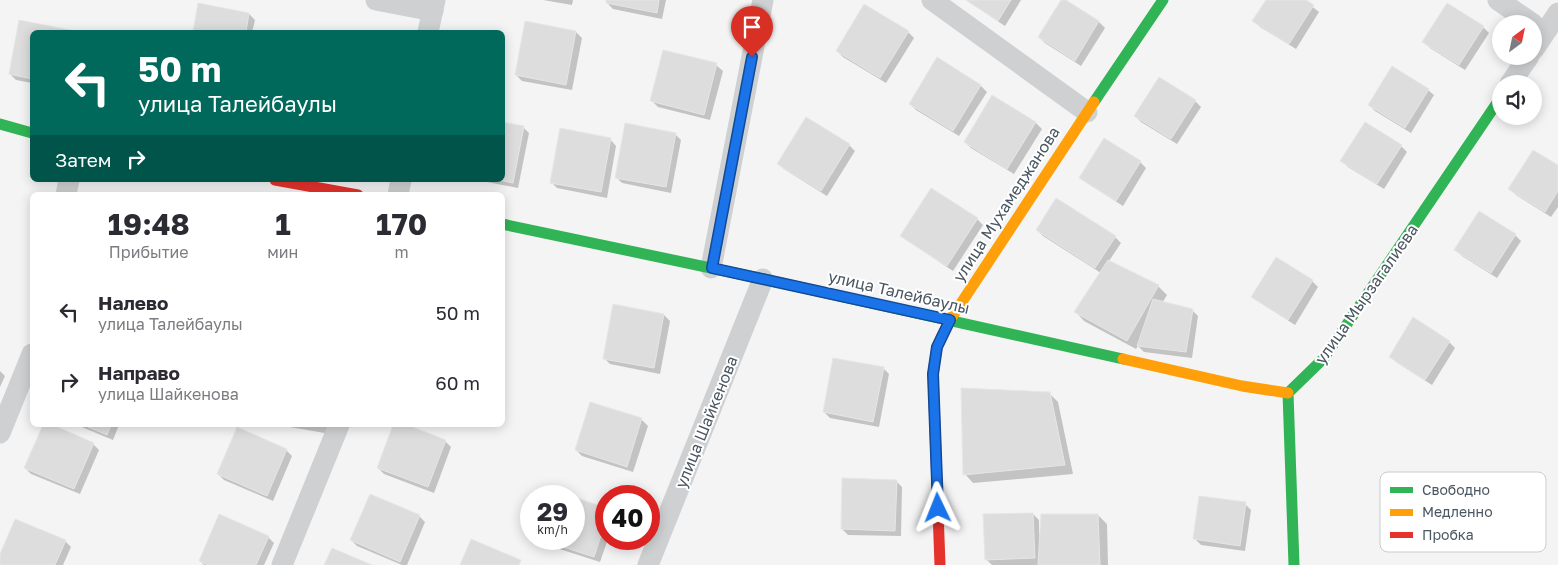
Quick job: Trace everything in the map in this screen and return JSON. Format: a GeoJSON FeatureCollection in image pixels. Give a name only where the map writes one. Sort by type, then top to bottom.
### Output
{"type":"FeatureCollection","features":[{"type":"Feature","properties":{"kind":"street"},"geometry":{"type":"LineString","coordinates":[[376,0],[434,5],[428,30]]}},
{"type":"Feature","properties":{"kind":"street"},"geometry":{"type":"LineString","coordinates":[[712,268],[763,0]]}},
{"type":"Feature","properties":{"kind":"street"},"geometry":{"type":"LineString","coordinates":[[932,0],[1087,112]]}},
{"type":"Feature","properties":{"kind":"street","name":"улица Мухамеджанова"},"geometry":{"type":"LineString","coordinates":[[940,565],[933,374],[937,347],[950,320],[1041,179],[1163,0]]}},
{"type":"Feature","properties":{"kind":"street"},"geometry":{"type":"LineString","coordinates":[[1498,0],[1517,15]]}},
{"type":"Feature","properties":{"kind":"street"},"geometry":{"type":"LineString","coordinates":[[1542,33],[1558,13]]}},
{"type":"Feature","properties":{"kind":"street","name":"улица Мырзагалиева"},"geometry":{"type":"LineString","coordinates":[[1288,393],[1324,358],[1492,110]]}},
{"type":"Feature","properties":{"kind":"street"},"geometry":{"type":"LineString","coordinates":[[0,124],[30,132]]}},
{"type":"Feature","properties":{"kind":"street"},"geometry":{"type":"LineString","coordinates":[[285,182],[341,192]]}},
{"type":"Feature","properties":{"kind":"street","name":"улица Талейбаулы"},"geometry":{"type":"LineString","coordinates":[[505,225],[763,279],[1242,386],[1288,393]]}},
{"type":"Feature","properties":{"kind":"street","name":"улица Шайкенова"},"geometry":{"type":"LineString","coordinates":[[648,565],[763,279]]}},
{"type":"Feature","properties":{"kind":"street"},"geometry":{"type":"LineString","coordinates":[[0,433],[30,359]]}},
{"type":"Feature","properties":{"kind":"street"},"geometry":{"type":"LineString","coordinates":[[1288,393],[1294,565]]}},
{"type":"Feature","properties":{"kind":"street"},"geometry":{"type":"LineString","coordinates":[[282,565],[338,427]]}},
{"type":"Feature","properties":{"kind":"building"},"geometry":{"type":"Polygon","coordinates":[[[606,0],[659,0],[657,13],[606,3],[606,0]]]}},
{"type":"Feature","properties":{"kind":"building"},"geometry":{"type":"Polygon","coordinates":[[[966,0],[1011,0],[998,21],[966,0]]]}},
{"type":"Feature","properties":{"kind":"building"},"geometry":{"type":"Polygon","coordinates":[[[1061,0],[1066,0],[1099,21],[1075,61],[1038,37],[1061,0]]]}},
{"type":"Feature","properties":{"kind":"building"},"geometry":{"type":"Polygon","coordinates":[[[1266,0],[1306,0],[1314,5],[1289,44],[1252,21],[1266,0]]]}},
{"type":"Feature","properties":{"kind":"building"},"geometry":{"type":"Polygon","coordinates":[[[198,3],[249,13],[246,30],[193,30],[198,3]]]}},
{"type":"Feature","properties":{"kind":"building"},"geometry":{"type":"Polygon","coordinates":[[[1447,3],[1484,26],[1459,65],[1422,42],[1447,3]]]}},
{"type":"Feature","properties":{"kind":"building"},"geometry":{"type":"Polygon","coordinates":[[[864,4],[909,31],[880,78],[836,51],[864,4]]]}},
{"type":"Feature","properties":{"kind":"building"},"geometry":{"type":"Polygon","coordinates":[[[19,20],[70,30],[30,30],[30,79],[9,74],[19,20]]]}},
{"type":"Feature","properties":{"kind":"building"},"geometry":{"type":"Polygon","coordinates":[[[525,21],[576,31],[566,85],[515,75],[525,21]]]}},
{"type":"Feature","properties":{"kind":"building"},"geometry":{"type":"Polygon","coordinates":[[[663,50],[717,63],[704,115],[650,101],[663,50]]]}},
{"type":"Feature","properties":{"kind":"building"},"geometry":{"type":"Polygon","coordinates":[[[937,57],[981,85],[953,131],[909,104],[937,57]]]}},
{"type":"Feature","properties":{"kind":"building"},"geometry":{"type":"Polygon","coordinates":[[[1392,66],[1429,89],[1405,128],[1368,105],[1392,66]]]}},
{"type":"Feature","properties":{"kind":"building"},"geometry":{"type":"Polygon","coordinates":[[[1159,77],[1196,100],[1171,139],[1134,116],[1159,77]]]}},
{"type":"Feature","properties":{"kind":"building"},"geometry":{"type":"Polygon","coordinates":[[[992,95],[1036,122],[1007,169],[964,142],[992,95]]]}},
{"type":"Feature","properties":{"kind":"building"},"geometry":{"type":"Polygon","coordinates":[[[806,117],[850,144],[821,191],[777,164],[806,117]]]}},
{"type":"Feature","properties":{"kind":"building"},"geometry":{"type":"Polygon","coordinates":[[[1365,122],[1402,145],[1377,184],[1340,161],[1365,122]]]}},
{"type":"Feature","properties":{"kind":"building"},"geometry":{"type":"Polygon","coordinates":[[[505,123],[524,126],[513,183],[505,181],[505,123]]]}},
{"type":"Feature","properties":{"kind":"building"},"geometry":{"type":"Polygon","coordinates":[[[625,123],[676,133],[666,187],[615,178],[625,123]]]}},
{"type":"Feature","properties":{"kind":"building"},"geometry":{"type":"Polygon","coordinates":[[[560,128],[611,138],[601,192],[550,183],[560,128]]]}},
{"type":"Feature","properties":{"kind":"building"},"geometry":{"type":"Polygon","coordinates":[[[1104,138],[1141,161],[1116,201],[1079,178],[1104,138]]]}},
{"type":"Feature","properties":{"kind":"building"},"geometry":{"type":"Polygon","coordinates":[[[1533,150],[1558,165],[1558,191],[1545,212],[1508,189],[1533,150]]]}},
{"type":"Feature","properties":{"kind":"building"},"geometry":{"type":"Polygon","coordinates":[[[931,188],[978,218],[947,266],[900,236],[931,188]]]}},
{"type":"Feature","properties":{"kind":"building"},"geometry":{"type":"Polygon","coordinates":[[[1056,198],[1116,236],[1095,268],[1036,230],[1056,198]]]}},
{"type":"Feature","properties":{"kind":"building"},"geometry":{"type":"Polygon","coordinates":[[[1479,211],[1516,234],[1491,273],[1454,250],[1479,211]]]}},
{"type":"Feature","properties":{"kind":"building"},"geometry":{"type":"Polygon","coordinates":[[[1276,257],[1313,280],[1288,320],[1251,297],[1276,257]]]}},
{"type":"Feature","properties":{"kind":"building"},"geometry":{"type":"Polygon","coordinates":[[[1108,260],[1159,285],[1127,341],[1074,312],[1108,260]]]}},
{"type":"Feature","properties":{"kind":"building"},"geometry":{"type":"Polygon","coordinates":[[[1153,299],[1193,309],[1186,352],[1137,346],[1153,299]]]}},
{"type":"Feature","properties":{"kind":"building"},"geometry":{"type":"Polygon","coordinates":[[[613,304],[664,314],[654,368],[603,359],[613,304]]]}},
{"type":"Feature","properties":{"kind":"building"},"geometry":{"type":"Polygon","coordinates":[[[1413,317],[1450,341],[1425,380],[1389,357],[1413,317]]]}},
{"type":"Feature","properties":{"kind":"building"},"geometry":{"type":"Polygon","coordinates":[[[833,358],[884,367],[873,422],[823,412],[833,358]]]}},
{"type":"Feature","properties":{"kind":"building"},"geometry":{"type":"Polygon","coordinates":[[[961,388],[1050,392],[1065,465],[963,475],[961,388]]]}},
{"type":"Feature","properties":{"kind":"building"},"geometry":{"type":"Polygon","coordinates":[[[590,402],[642,418],[627,467],[575,450],[590,402]]]}},
{"type":"Feature","properties":{"kind":"building"},"geometry":{"type":"Polygon","coordinates":[[[42,427],[58,427],[94,443],[74,489],[24,468],[42,427]]]}},
{"type":"Feature","properties":{"kind":"building"},"geometry":{"type":"Polygon","coordinates":[[[88,427],[110,427],[107,435],[88,427]]]}},
{"type":"Feature","properties":{"kind":"building"},"geometry":{"type":"Polygon","coordinates":[[[237,427],[287,449],[267,496],[217,474],[237,427]]]}},
{"type":"Feature","properties":{"kind":"building"},"geometry":{"type":"Polygon","coordinates":[[[392,427],[412,427],[446,440],[428,487],[377,468],[392,427]]]}},
{"type":"Feature","properties":{"kind":"building"},"geometry":{"type":"Polygon","coordinates":[[[842,478],[897,480],[895,531],[841,529],[842,478]]]}},
{"type":"Feature","properties":{"kind":"building"},"geometry":{"type":"Polygon","coordinates":[[[370,494],[420,515],[400,562],[350,540],[370,494]]]}},
{"type":"Feature","properties":{"kind":"building"},"geometry":{"type":"Polygon","coordinates":[[[1199,496],[1246,502],[1240,546],[1193,539],[1199,496]]]}},
{"type":"Feature","properties":{"kind":"building"},"geometry":{"type":"Polygon","coordinates":[[[585,501],[595,504],[596,550],[594,557],[573,550],[585,550],[585,501]]]}},
{"type":"Feature","properties":{"kind":"building"},"geometry":{"type":"Polygon","coordinates":[[[1033,513],[1035,558],[985,560],[983,514],[1033,513]]]}},
{"type":"Feature","properties":{"kind":"building"},"geometry":{"type":"Polygon","coordinates":[[[219,514],[269,536],[256,565],[208,565],[199,561],[219,514]]]}},
{"type":"Feature","properties":{"kind":"building"},"geometry":{"type":"Polygon","coordinates":[[[1041,514],[1098,514],[1100,565],[1038,565],[1041,514]]]}},
{"type":"Feature","properties":{"kind":"building"},"geometry":{"type":"Polygon","coordinates":[[[15,519],[66,540],[55,565],[0,565],[0,554],[15,519]]]}},
{"type":"Feature","properties":{"kind":"building"},"geometry":{"type":"Polygon","coordinates":[[[471,539],[521,560],[519,565],[460,565],[471,539]]]}},
{"type":"Feature","properties":{"kind":"building"},"geometry":{"type":"Polygon","coordinates":[[[332,548],[372,565],[324,565],[332,548]]]}},
{"type":"Feature","properties":{"kind":"traffic: fast"},"geometry":{"type":"LineString","coordinates":[[1094,102],[1163,0]]}},
{"type":"Feature","properties":{"kind":"traffic: fast"},"geometry":{"type":"LineString","coordinates":[[1294,565],[1288,393],[1324,358],[1492,110]]}},
{"type":"Feature","properties":{"kind":"traffic: fast"},"geometry":{"type":"LineString","coordinates":[[0,124],[30,132]]}},
{"type":"Feature","properties":{"kind":"traffic: fast"},"geometry":{"type":"LineString","coordinates":[[505,225],[763,279],[1123,359]]}},
{"type":"Feature","properties":{"kind":"traffic: slow"},"geometry":{"type":"LineString","coordinates":[[942,336],[950,320],[1094,102]]}},
{"type":"Feature","properties":{"kind":"traffic: slow"},"geometry":{"type":"LineString","coordinates":[[1123,359],[1242,386],[1288,393]]}},
{"type":"Feature","properties":{"kind":"traffic: jam"},"geometry":{"type":"LineString","coordinates":[[286,182],[341,192]]}},
{"type":"Feature","properties":{"kind":"traffic: jam"},"geometry":{"type":"LineString","coordinates":[[940,565],[933,374],[937,347],[942,336]]}},
{"type":"Feature","properties":{"kind":"route"},"geometry":{"type":"LineString","coordinates":[[752,57],[712,268],[950,320],[937,347],[933,374],[938,508]]}}]}
